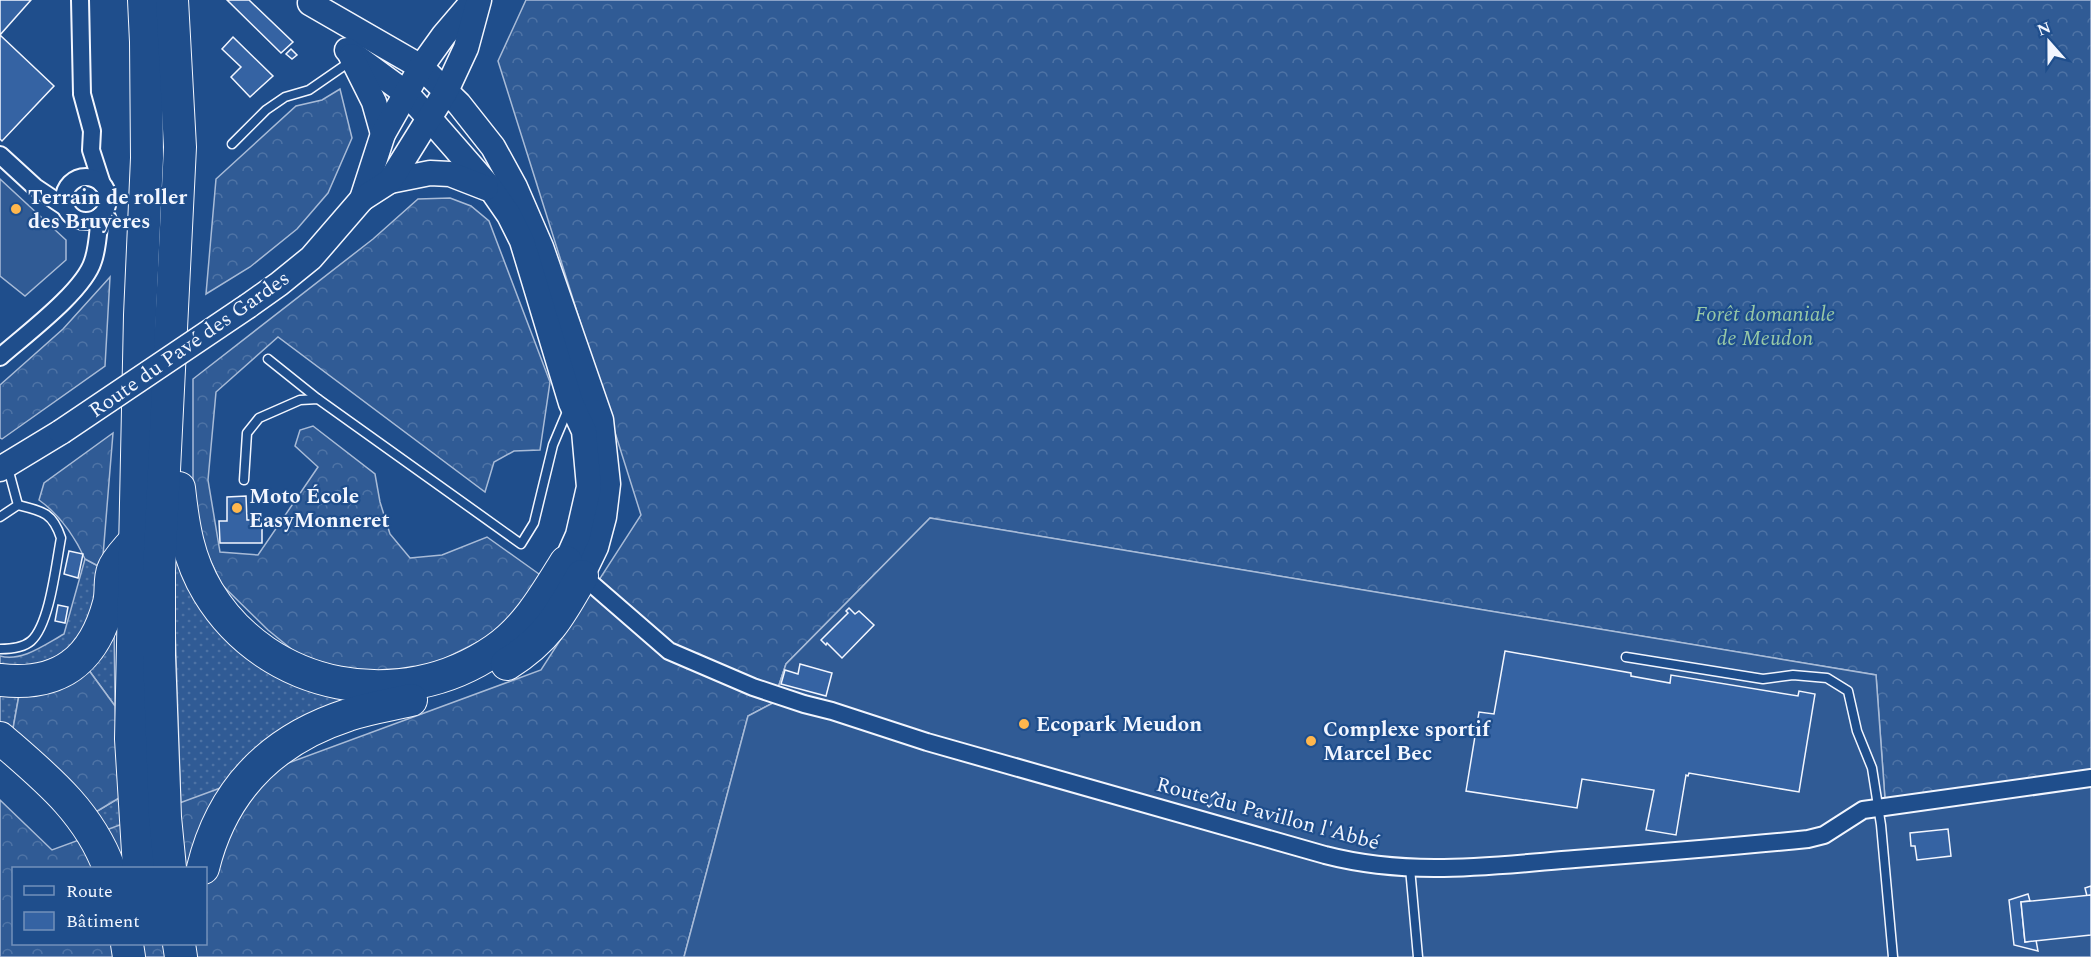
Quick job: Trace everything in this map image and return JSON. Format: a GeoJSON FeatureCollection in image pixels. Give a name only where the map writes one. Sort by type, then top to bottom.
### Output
{"type":"FeatureCollection","features":[{"type":"Feature","properties":{"kind":"highway"},"geometry":{"type":"LineString","coordinates":[[139,867],[131,739],[140,315],[147,158],[144,0]]}},
{"type":"Feature","properties":{"kind":"highway"},"geometry":{"type":"LineString","coordinates":[[170,867],[165,817],[159,654],[159,571],[180,147],[172,0]]}},
{"type":"Feature","properties":{"kind":"highway"},"geometry":{"type":"LineString","coordinates":[[170,385],[181,414],[177,471],[183,531],[190,554],[209,593],[228,619],[254,644],[288,666],[320,678],[357,686],[374,687],[421,681],[460,670],[496,650],[512,636],[574,569]]}},
{"type":"Feature","properties":{"kind":"highway"},"geometry":{"type":"LineString","coordinates":[[0,680],[30,681],[44,678],[67,669],[81,657],[92,645],[102,628],[110,599],[112,570],[134,540]]}},
{"type":"Feature","properties":{"kind":"highway"},"geometry":{"type":"LineString","coordinates":[[203,867],[220,817],[244,782],[268,757],[312,729],[340,718],[371,708],[442,693],[488,676],[517,658],[551,627],[574,569]]}},
{"type":"Feature","properties":{"kind":"highway"},"geometry":{"type":"LineString","coordinates":[[0,738],[46,778],[83,817],[103,852],[109,867]]}},
{"type":"Feature","properties":{"kind":"street"},"geometry":{"type":"LineString","coordinates":[[0,357],[73,293],[85,279],[93,263],[100,216],[107,204],[107,196],[91,150],[92,131],[82,94],[80,0]]}},
{"type":"Feature","properties":{"kind":"street","name":"Route du Pavé des Gardes"},"geometry":{"type":"LineString","coordinates":[[362,199],[383,134],[422,67],[444,35],[474,0]]}},
{"type":"Feature","properties":{"kind":"street","name":"Route du Pavé des Gardes"},"geometry":{"type":"LineString","coordinates":[[3,467],[61,432],[279,284],[311,258],[362,199],[390,181],[446,91],[466,48],[479,0]]}},
{"type":"Feature","properties":{"kind":"street"},"geometry":{"type":"LineString","coordinates":[[309,1],[422,67],[459,104],[493,147],[515,188],[542,247],[601,420],[608,484],[604,517],[596,547],[574,569]]}},
{"type":"Feature","properties":{"kind":"street"},"geometry":{"type":"LineString","coordinates":[[309,1],[350,55],[374,102],[383,134]]}},
{"type":"Feature","properties":{"kind":"street"},"geometry":{"type":"LineString","coordinates":[[350,55],[407,94],[491,189],[509,215],[522,241],[571,403],[584,431],[589,487],[578,535],[574,569]]}},
{"type":"Feature","properties":{"kind":"street"},"geometry":{"type":"LineString","coordinates":[[65,207],[64,194],[91,150]]}},
{"type":"Feature","properties":{"kind":"street"},"geometry":{"type":"LineString","coordinates":[[0,155],[34,186],[65,207],[74,218],[87,221],[100,216]]}},
{"type":"Feature","properties":{"kind":"street"},"geometry":{"type":"LineString","coordinates":[[390,181],[430,173],[450,174],[491,189]]}},
{"type":"Feature","properties":{"kind":"street"},"geometry":{"type":"LineString","coordinates":[[34,186],[53,186],[90,177],[102,184]]}},
{"type":"Feature","properties":{"kind":"street"},"geometry":{"type":"LineString","coordinates":[[81,220],[97,246]]}},
{"type":"Feature","properties":{"kind":"street","name":"Route du Pavillon l'Abbé"},"geometry":{"type":"LineString","coordinates":[[574,569],[669,651],[753,687],[927,742],[1366,865],[1470,868],[1808,840],[1824,835],[1863,810],[2091,778]]}},
{"type":"Feature","properties":{"kind":"lane"},"geometry":{"type":"LineString","coordinates":[[232,144],[266,110],[285,97],[309,90],[350,55]]}},
{"type":"Feature","properties":{"kind":"lane"},"geometry":{"type":"LineString","coordinates":[[268,359],[318,399],[521,544],[534,523],[553,445],[571,403]]}},
{"type":"Feature","properties":{"kind":"lane"},"geometry":{"type":"LineString","coordinates":[[244,480],[247,433],[259,418],[300,400],[318,399]]}},
{"type":"Feature","properties":{"kind":"lane"},"geometry":{"type":"LineString","coordinates":[[3,467],[18,505]]}},
{"type":"Feature","properties":{"kind":"lane"},"geometry":{"type":"LineString","coordinates":[[0,517],[18,505],[43,511],[57,525],[61,538],[44,623],[31,641],[16,648],[0,650]]}},
{"type":"Feature","properties":{"kind":"lane"},"geometry":{"type":"LineString","coordinates":[[1626,657],[1763,679],[1793,675],[1827,678],[1848,691],[1857,731],[1872,768],[1882,836],[1893,957]]}},
{"type":"Feature","properties":{"kind":"lane"},"geometry":{"type":"LineString","coordinates":[[1410,868],[1418,957]]}},
{"type":"Feature","properties":{"kind":"green space","name":"Forêt domaniale de Meudon"},"geometry":{"type":"Polygon","coordinates":[[[526,0],[2091,0],[2091,770],[1885,799],[1876,675],[930,518],[786,664],[773,703],[748,716],[684,957],[0,957],[0,800],[52,850],[541,670],[641,515],[498,61],[526,0]]]}},
{"type":"Feature","properties":{"kind":"green space"},"geometry":{"type":"Polygon","coordinates":[[[340,89],[352,138],[328,193],[297,229],[250,267],[206,294],[216,179],[296,106],[322,100],[340,89]]]}},
{"type":"Feature","properties":{"kind":"green space"},"geometry":{"type":"Polygon","coordinates":[[[450,198],[471,206],[489,221],[550,382],[540,450],[514,451],[494,462],[485,492],[278,337],[216,392],[208,480],[220,552],[258,555],[318,467],[295,446],[300,430],[313,426],[375,474],[380,502],[390,534],[410,558],[442,555],[487,537],[539,574],[538,594],[494,634],[434,664],[380,674],[340,670],[300,656],[268,630],[222,585],[206,551],[193,504],[193,379],[373,239],[418,199],[450,198]]]}},
{"type":"Feature","properties":{"kind":"green space"},"geometry":{"type":"Polygon","coordinates":[[[110,277],[105,366],[2,439],[0,438],[0,385],[63,329],[110,277]]]}},
{"type":"Feature","properties":{"kind":"green space"},"geometry":{"type":"Polygon","coordinates":[[[113,433],[102,568],[85,559],[66,526],[39,500],[44,483],[113,433]]]}},
{"type":"Feature","properties":{"kind":"green space"},"geometry":{"type":"Polygon","coordinates":[[[172,537],[212,618],[376,696],[334,709],[183,867],[172,537]]]}},
{"type":"Feature","properties":{"kind":"green space"},"geometry":{"type":"Polygon","coordinates":[[[85,559],[102,568],[85,634],[63,654],[30,667],[0,665],[0,656],[25,655],[64,634],[85,559]]]}},
{"type":"Feature","properties":{"kind":"green space"},"geometry":{"type":"Polygon","coordinates":[[[114,621],[115,706],[88,669],[114,621]]]}},
{"type":"Feature","properties":{"kind":"green space"},"geometry":{"type":"Polygon","coordinates":[[[88,669],[115,706],[119,798],[94,813],[12,734],[19,695],[88,669]]]}},
{"type":"Feature","properties":{"kind":"green space"},"geometry":{"type":"Polygon","coordinates":[[[0,692],[19,695],[12,734],[0,723],[0,692]]]}},
{"type":"Feature","properties":{"kind":"green space"},"geometry":{"type":"Polygon","coordinates":[[[119,798],[124,860],[94,813],[119,798]]]}},
{"type":"Feature","properties":{"kind":"shaded area","name":"Terrain de roller des Bruyères"},"geometry":{"type":"Polygon","coordinates":[[[0,179],[66,240],[66,260],[25,296],[0,276],[0,179]]]}},
{"type":"Feature","properties":{"kind":"shaded area","name":"Complexe sportif Marcel Bec"},"geometry":{"type":"Polygon","coordinates":[[[930,518],[1876,675],[1885,799],[2091,770],[2091,957],[684,957],[748,716],[773,703],[786,664],[930,518]]]}},
{"type":"Feature","properties":{"kind":"building"},"geometry":{"type":"Polygon","coordinates":[[[0,0],[31,0],[0,35],[0,0]]]}},
{"type":"Feature","properties":{"kind":"building"},"geometry":{"type":"Polygon","coordinates":[[[227,0],[249,0],[293,42],[281,53],[227,0]]]}},
{"type":"Feature","properties":{"kind":"building"},"geometry":{"type":"Polygon","coordinates":[[[0,35],[54,86],[2,141],[0,139],[0,35]]]}},
{"type":"Feature","properties":{"kind":"building"},"geometry":{"type":"Polygon","coordinates":[[[233,37],[273,76],[250,97],[231,77],[241,67],[222,49],[233,37]]]}},
{"type":"Feature","properties":{"kind":"building"},"geometry":{"type":"Polygon","coordinates":[[[291,49],[297,55],[292,59],[286,54],[291,49]]]}},
{"type":"Feature","properties":{"kind":"building","name":"Moto École EasyMonneret"},"geometry":{"type":"Polygon","coordinates":[[[246,496],[247,520],[262,520],[262,543],[220,543],[219,521],[227,521],[227,497],[246,496]]]}},
{"type":"Feature","properties":{"kind":"building"},"geometry":{"type":"Polygon","coordinates":[[[69,551],[83,554],[78,578],[64,574],[69,551]]]}},
{"type":"Feature","properties":{"kind":"building"},"geometry":{"type":"Polygon","coordinates":[[[58,605],[68,607],[65,623],[55,621],[58,605]]]}},
{"type":"Feature","properties":{"kind":"building"},"geometry":{"type":"Polygon","coordinates":[[[849,608],[855,614],[859,611],[874,625],[842,658],[821,640],[848,613],[846,611],[849,608]]]}},
{"type":"Feature","properties":{"kind":"building"},"geometry":{"type":"Polygon","coordinates":[[[1505,651],[1631,673],[1631,676],[1670,683],[1671,675],[1798,696],[1799,691],[1815,694],[1799,792],[1689,773],[1688,776],[1686,775],[1676,835],[1646,830],[1654,790],[1582,779],[1577,808],[1466,791],[1479,712],[1494,714],[1505,651]]]}},
{"type":"Feature","properties":{"kind":"building"},"geometry":{"type":"Polygon","coordinates":[[[800,664],[832,673],[826,696],[781,684],[785,670],[798,674],[800,664]]]}},
{"type":"Feature","properties":{"kind":"building"},"geometry":{"type":"Polygon","coordinates":[[[1216,792],[1220,797],[1209,807],[1205,802],[1216,792]]]}},
{"type":"Feature","properties":{"kind":"building"},"geometry":{"type":"Polygon","coordinates":[[[1948,829],[1951,856],[1917,860],[1915,846],[1911,846],[1910,833],[1948,829]]]}},
{"type":"Feature","properties":{"kind":"building"},"geometry":{"type":"Polygon","coordinates":[[[2091,886],[2091,895],[2087,896],[2085,888],[2091,886]]]}},
{"type":"Feature","properties":{"kind":"building"},"geometry":{"type":"Polygon","coordinates":[[[2028,894],[2030,901],[2021,902],[2025,942],[2036,940],[2038,951],[2014,945],[2009,900],[2028,894]]]}},
{"type":"Feature","properties":{"kind":"building"},"geometry":{"type":"Polygon","coordinates":[[[2091,895],[2091,935],[2025,942],[2021,902],[2091,895]]]}},
{"type":"Feature","properties":{"kind":"place","name":"Terrain de roller des Bruyères"},"geometry":{"type":"Point","coordinates":[16,209]}},
{"type":"Feature","properties":{"kind":"place","name":"Moto École EasyMonneret"},"geometry":{"type":"Point","coordinates":[237,508]}},
{"type":"Feature","properties":{"kind":"place","name":"Ecopark Meudon"},"geometry":{"type":"Point","coordinates":[1024,724]}},
{"type":"Feature","properties":{"kind":"place","name":"Complexe sportif Marcel Bec"},"geometry":{"type":"Point","coordinates":[1311,741]}}]}
